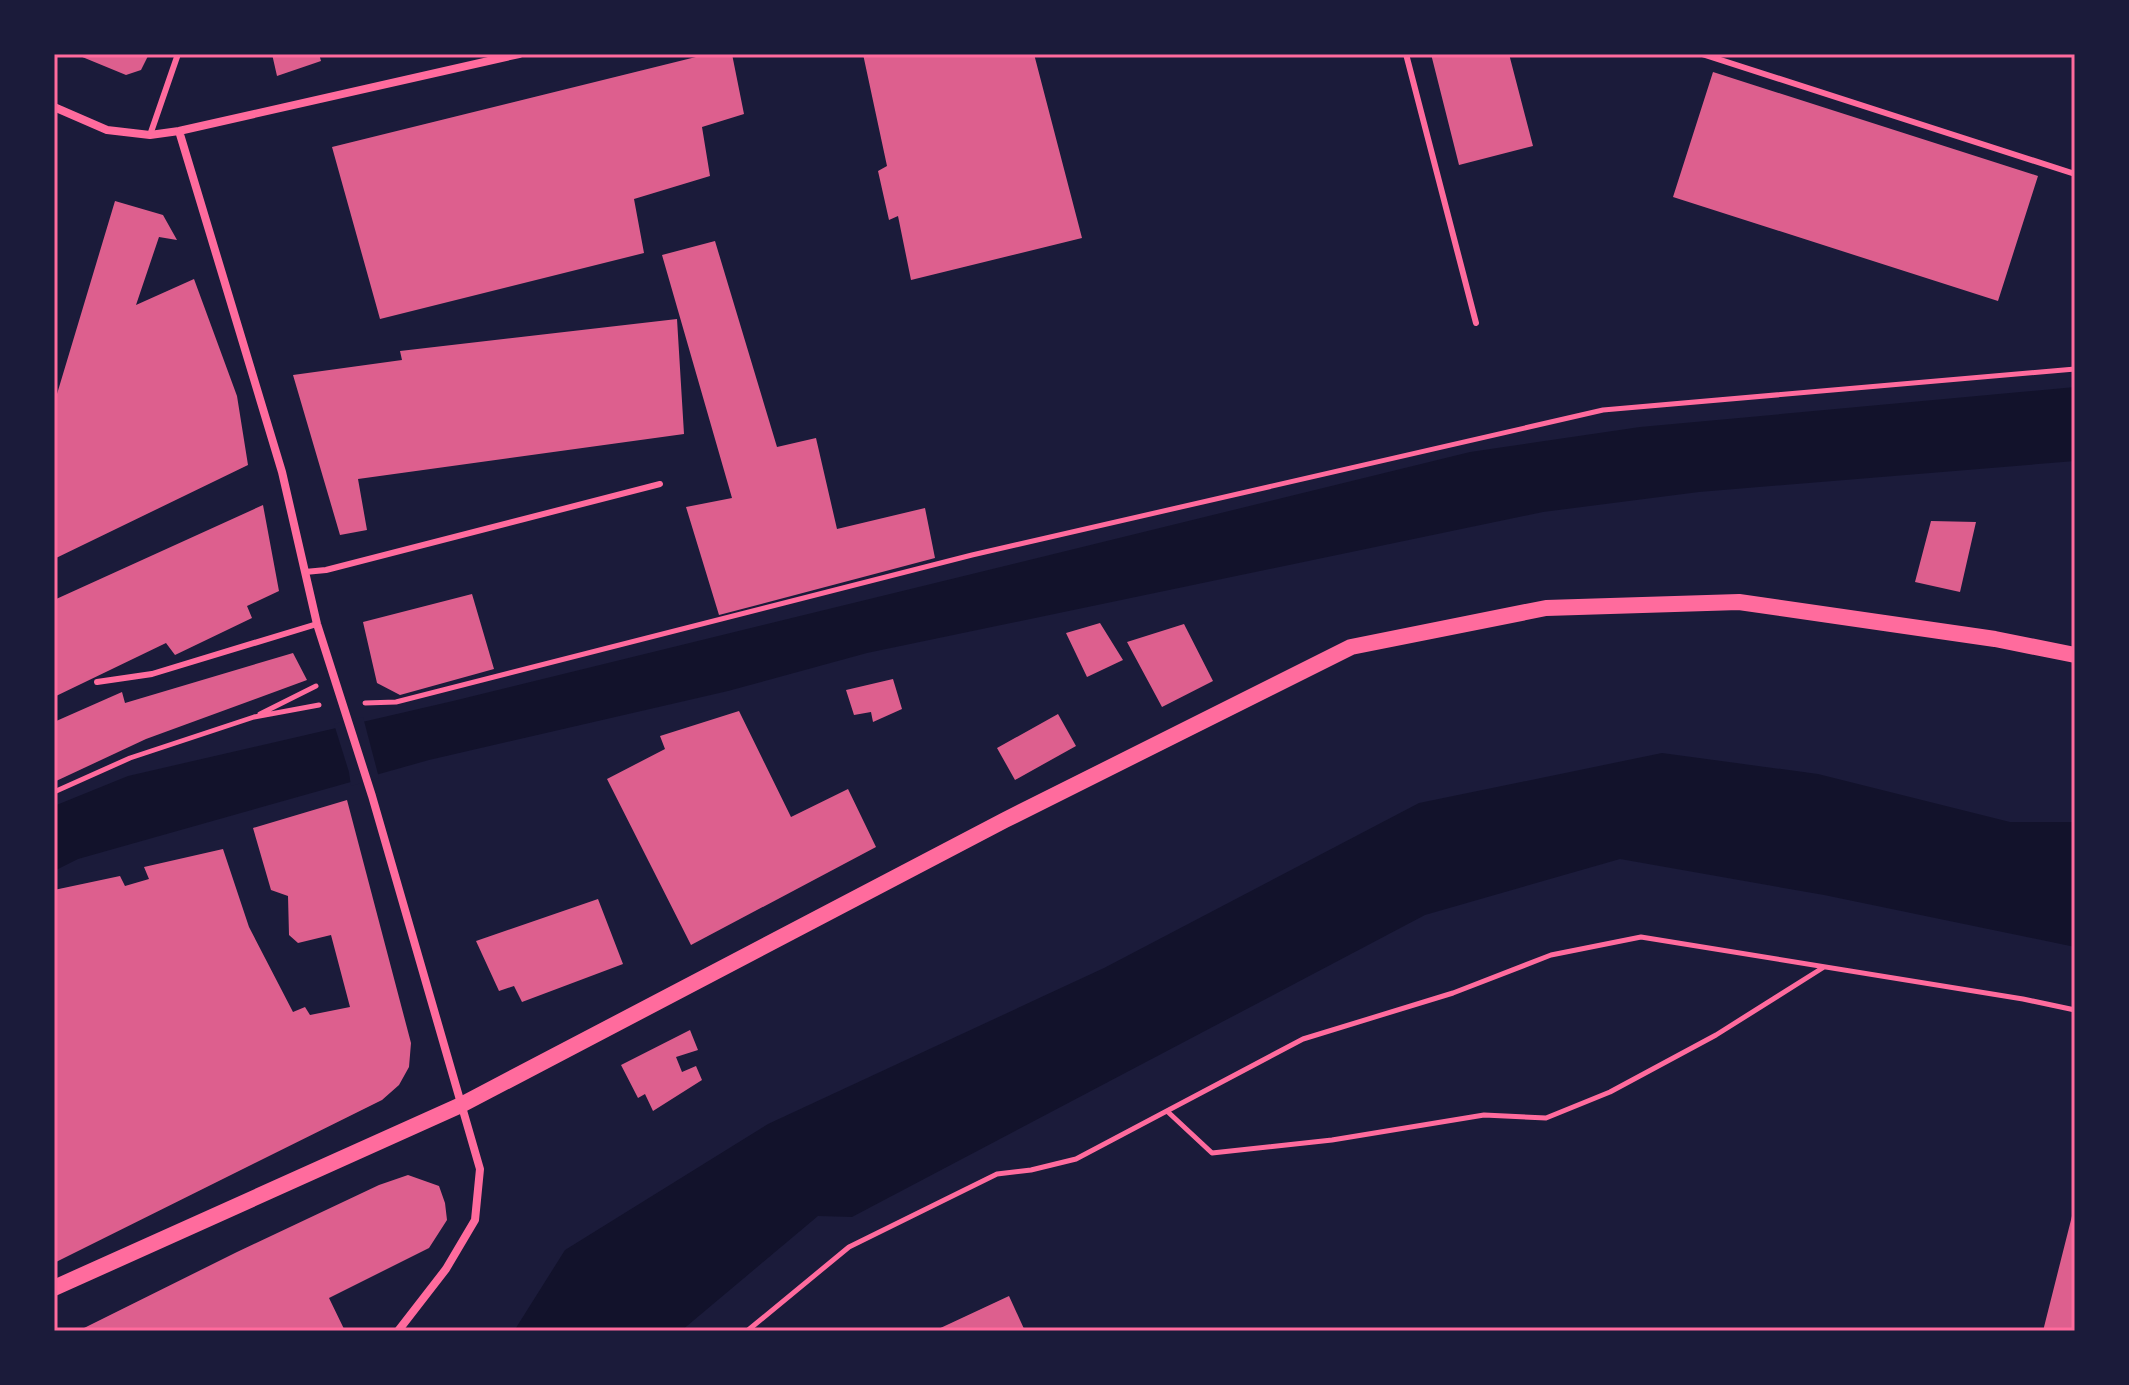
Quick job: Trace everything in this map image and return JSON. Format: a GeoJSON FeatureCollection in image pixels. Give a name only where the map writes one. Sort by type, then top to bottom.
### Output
{"type":"FeatureCollection","features":[{"type":"Feature","properties":{"kind":"main road"},"geometry":{"type":"LineString","coordinates":[[54,1288],[461,1105],[991,828],[1351,647],[1546,608],[1739,602],[1995,639],[2075,655]]}},
{"type":"Feature","properties":{"kind":"street"},"geometry":{"type":"LineString","coordinates":[[54,107],[107,130],[150,135],[519,54]]}},
{"type":"Feature","properties":{"kind":"street"},"geometry":{"type":"LineString","coordinates":[[179,131],[282,472],[317,624],[372,796],[480,1169],[475,1220],[446,1269],[398,1331]]}},
{"type":"Feature","properties":{"kind":"lane"},"geometry":{"type":"LineString","coordinates":[[150,135],[178,54]]}},
{"type":"Feature","properties":{"kind":"lane"},"geometry":{"type":"LineString","coordinates":[[1406,54],[1476,323]]}},
{"type":"Feature","properties":{"kind":"lane"},"geometry":{"type":"LineString","coordinates":[[1702,54],[2075,174]]}},
{"type":"Feature","properties":{"kind":"lane"},"geometry":{"type":"LineString","coordinates":[[305,572],[326,570],[660,484]]}},
{"type":"Feature","properties":{"kind":"lane"},"geometry":{"type":"LineString","coordinates":[[97,682],[152,674],[317,624]]}},
{"type":"Feature","properties":{"kind":"path"},"geometry":{"type":"LineString","coordinates":[[350,703],[396,702],[972,555],[1603,410],[2075,369]]}},
{"type":"Feature","properties":{"kind":"path"},"geometry":{"type":"LineString","coordinates":[[254,717],[335,677]]}},
{"type":"Feature","properties":{"kind":"path"},"geometry":{"type":"LineString","coordinates":[[54,792],[130,758],[254,717],[319,704],[334,704]]}},
{"type":"Feature","properties":{"kind":"path"},"geometry":{"type":"LineString","coordinates":[[747,1331],[849,1247],[997,1174],[1031,1170],[1076,1159],[1303,1039],[1453,993],[1551,955],[1641,937],[2075,1010]]}},
{"type":"Feature","properties":{"kind":"path"},"geometry":{"type":"LineString","coordinates":[[1168,1112],[1212,1153],[1332,1140],[1484,1115],[1546,1118],[1610,1092],[1716,1035],[1825,967]]}},
{"type":"Feature","properties":{"kind":"shaded area"},"geometry":{"type":"Polygon","coordinates":[[[2075,387],[2075,461],[1699,492],[1543,512],[867,653],[728,691],[429,760],[78,859],[54,871],[54,806],[128,776],[453,701],[1470,452],[1640,427],[2075,387]]]}},
{"type":"Feature","properties":{"kind":"shaded area"},"geometry":{"type":"Polygon","coordinates":[[[1662,753],[1818,774],[2010,822],[2075,822],[2075,947],[1824,895],[1620,859],[1425,915],[852,1217],[818,1216],[681,1331],[514,1331],[565,1250],[768,1124],[1104,968],[1419,803],[1662,753]]]}},
{"type":"Feature","properties":{"kind":"pier"},"geometry":{"type":"Polygon","coordinates":[[[363,717],[379,778],[351,786],[334,724],[363,717]]]}},
{"type":"Feature","properties":{"kind":"building"},"geometry":{"type":"Polygon","coordinates":[[[75,54],[149,54],[141,70],[126,75],[75,54]]]}},
{"type":"Feature","properties":{"kind":"building"},"geometry":{"type":"Polygon","coordinates":[[[272,54],[319,54],[321,61],[277,76],[272,54]]]}},
{"type":"Feature","properties":{"kind":"building"},"geometry":{"type":"Polygon","coordinates":[[[708,54],[732,54],[744,114],[702,127],[710,176],[634,199],[644,253],[380,319],[332,147],[708,54]]]}},
{"type":"Feature","properties":{"kind":"building"},"geometry":{"type":"Polygon","coordinates":[[[863,54],[1034,54],[1082,238],[911,280],[898,216],[889,220],[878,171],[887,166],[863,54]]]}},
{"type":"Feature","properties":{"kind":"building"},"geometry":{"type":"Polygon","coordinates":[[[1431,54],[1509,54],[1533,146],[1459,165],[1431,54]]]}},
{"type":"Feature","properties":{"kind":"building"},"geometry":{"type":"Polygon","coordinates":[[[1713,72],[2038,176],[1998,301],[1673,197],[1713,72]]]}},
{"type":"Feature","properties":{"kind":"building"},"geometry":{"type":"Polygon","coordinates":[[[115,201],[163,215],[177,240],[159,237],[136,305],[194,279],[237,396],[248,465],[54,559],[54,404],[115,201]]]}},
{"type":"Feature","properties":{"kind":"building"},"geometry":{"type":"Polygon","coordinates":[[[715,241],[777,447],[816,438],[837,529],[925,508],[935,558],[719,615],[686,507],[732,498],[662,255],[715,241]]]}},
{"type":"Feature","properties":{"kind":"building"},"geometry":{"type":"Polygon","coordinates":[[[677,319],[684,434],[358,479],[367,530],[340,535],[293,375],[402,360],[400,351],[677,319]]]}},
{"type":"Feature","properties":{"kind":"building"},"geometry":{"type":"Polygon","coordinates":[[[263,505],[279,591],[247,606],[252,618],[175,655],[166,643],[54,697],[54,600],[263,505]]]}},
{"type":"Feature","properties":{"kind":"building"},"geometry":{"type":"Polygon","coordinates":[[[1931,521],[1976,522],[1960,592],[1915,582],[1931,521]]]}},
{"type":"Feature","properties":{"kind":"building"},"geometry":{"type":"Polygon","coordinates":[[[472,594],[494,669],[400,695],[377,683],[363,622],[472,594]]]}},
{"type":"Feature","properties":{"kind":"building"},"geometry":{"type":"Polygon","coordinates":[[[1100,623],[1123,660],[1087,677],[1066,633],[1100,623]]]}},
{"type":"Feature","properties":{"kind":"building"},"geometry":{"type":"Polygon","coordinates":[[[1184,624],[1213,681],[1162,707],[1127,642],[1184,624]]]}},
{"type":"Feature","properties":{"kind":"building"},"geometry":{"type":"Polygon","coordinates":[[[293,653],[307,680],[146,739],[54,782],[54,722],[122,692],[125,703],[293,653]]]}},
{"type":"Feature","properties":{"kind":"building"},"geometry":{"type":"Polygon","coordinates":[[[893,679],[902,709],[873,722],[871,712],[854,715],[846,690],[893,679]]]}},
{"type":"Feature","properties":{"kind":"building"},"geometry":{"type":"Polygon","coordinates":[[[739,711],[791,817],[848,789],[876,847],[691,945],[607,779],[665,749],[660,736],[739,711]]]}},
{"type":"Feature","properties":{"kind":"building"},"geometry":{"type":"Polygon","coordinates":[[[1058,714],[1076,746],[1015,780],[997,748],[1058,714]]]}},
{"type":"Feature","properties":{"kind":"building"},"geometry":{"type":"Polygon","coordinates":[[[347,800],[411,1043],[409,1067],[399,1085],[382,1100],[54,1263],[54,890],[120,876],[125,886],[149,879],[144,867],[223,849],[249,927],[293,1012],[305,1007],[310,1015],[350,1007],[331,935],[298,943],[289,935],[288,896],[271,890],[253,828],[347,800]]]}},
{"type":"Feature","properties":{"kind":"building"},"geometry":{"type":"Polygon","coordinates":[[[598,899],[623,964],[522,1002],[514,986],[499,991],[476,941],[598,899]]]}},
{"type":"Feature","properties":{"kind":"building"},"geometry":{"type":"Polygon","coordinates":[[[690,1030],[698,1050],[676,1057],[682,1072],[696,1066],[702,1080],[653,1111],[645,1094],[638,1098],[621,1065],[690,1030]]]}},
{"type":"Feature","properties":{"kind":"building"},"geometry":{"type":"Polygon","coordinates":[[[408,1175],[439,1186],[447,1220],[429,1248],[329,1298],[345,1331],[78,1331],[237,1252],[379,1185],[408,1175]]]}},
{"type":"Feature","properties":{"kind":"building"},"geometry":{"type":"Polygon","coordinates":[[[2074,1208],[2075,1331],[2043,1331],[2074,1208]]]}},
{"type":"Feature","properties":{"kind":"building"},"geometry":{"type":"Polygon","coordinates":[[[1009,1296],[1025,1331],[934,1331],[1009,1296]]]}}]}
